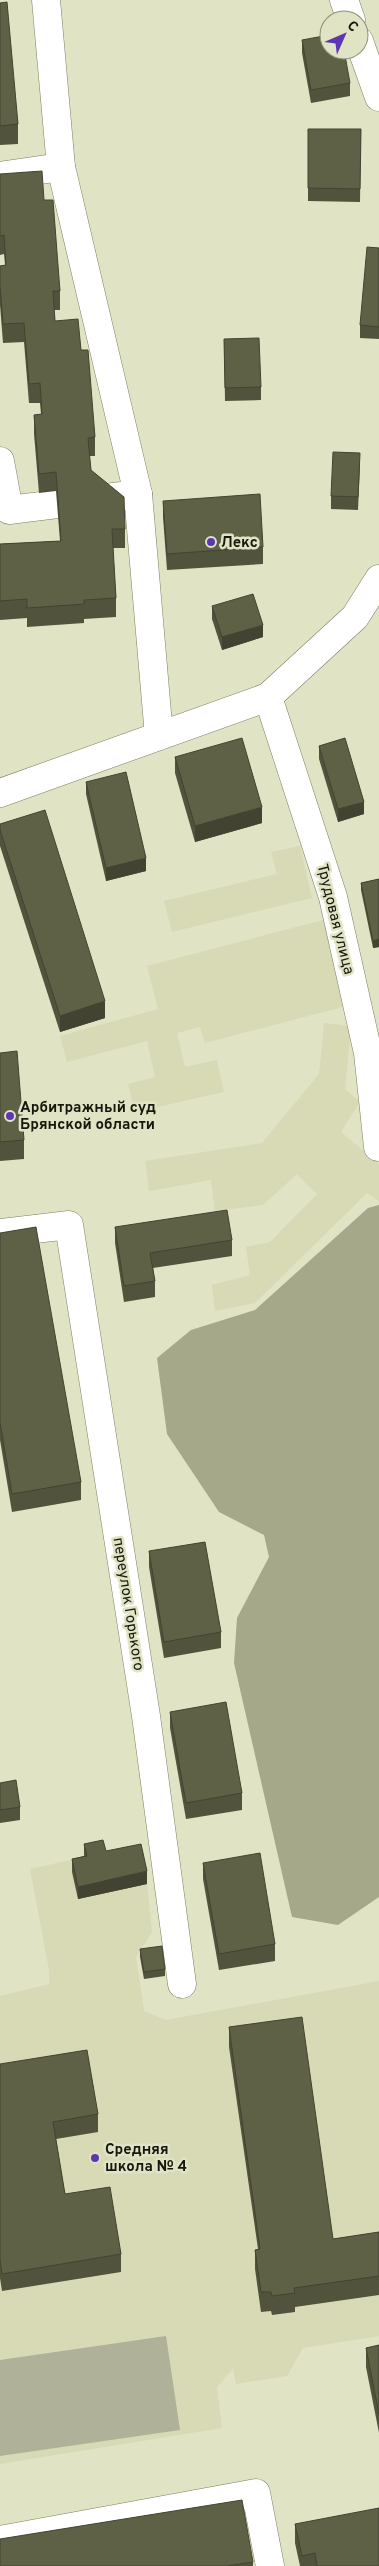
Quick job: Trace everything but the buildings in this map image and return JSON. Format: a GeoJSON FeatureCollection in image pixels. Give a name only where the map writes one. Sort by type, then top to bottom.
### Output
{"type":"FeatureCollection","features":[{"type":"Feature","properties":{"kind":"street"},"geometry":{"type":"LineString","coordinates":[[46,0],[61,167],[138,494],[160,736]]}},
{"type":"Feature","properties":{"kind":"street"},"geometry":{"type":"LineString","coordinates":[[366,60],[379,97]]}},
{"type":"Feature","properties":{"kind":"street"},"geometry":{"type":"LineString","coordinates":[[0,176],[61,167]]}},
{"type":"Feature","properties":{"kind":"street"},"geometry":{"type":"LineString","coordinates":[[0,461],[9,510],[138,494]]}},
{"type":"Feature","properties":{"kind":"street"},"geometry":{"type":"LineString","coordinates":[[0,793],[268,697],[367,618],[379,579]]}},
{"type":"Feature","properties":{"kind":"street","name":"Трудовая улица"},"geometry":{"type":"LineString","coordinates":[[268,697],[333,897],[368,1053],[378,1147]]}},
{"type":"Feature","properties":{"kind":"street","name":"переулок Горького"},"geometry":{"type":"LineString","coordinates":[[0,1233],[69,1225],[146,1716],[182,1984]]}},
{"type":"Feature","properties":{"kind":"street"},"geometry":{"type":"LineString","coordinates":[[0,2540],[256,2493],[270,2566]]}},
{"type":"Feature","properties":{"kind":"shaded area"},"geometry":{"type":"Polygon","coordinates":[[[300,846],[312,898],[172,932],[164,901],[277,874],[271,852],[300,846]]]}},
{"type":"Feature","properties":{"kind":"shaded area"},"geometry":{"type":"Polygon","coordinates":[[[323,920],[346,1006],[205,1043],[200,1027],[177,1033],[185,1067],[217,1060],[224,1092],[135,1112],[128,1084],[155,1077],[147,1041],[67,1062],[60,1036],[158,1009],[147,966],[323,920]]]}},
{"type":"Feature","properties":{"kind":"shaded area"},"geometry":{"type":"Polygon","coordinates":[[[324,1023],[351,1026],[345,1089],[360,1102],[341,1132],[379,1164],[379,1201],[367,1193],[255,1303],[215,1311],[212,1285],[250,1275],[246,1247],[270,1242],[317,1194],[297,1174],[263,1205],[215,1211],[211,1180],[149,1191],[145,1161],[262,1143],[319,1074],[324,1023]]]}},
{"type":"Feature","properties":{"kind":"shaded area"},"geometry":{"type":"Polygon","coordinates":[[[379,1205],[379,1897],[338,1925],[292,1917],[234,1663],[237,1618],[269,1557],[264,1535],[219,1512],[167,1434],[157,1358],[191,1330],[255,1310],[368,1208],[379,1205]]]}},
{"type":"Feature","properties":{"kind":"shaded area","name":"Средняя школа № 4"},"geometry":{"type":"Polygon","coordinates":[[[84,1857],[141,1857],[147,1884],[152,1932],[136,1957],[144,2011],[166,2020],[379,1981],[379,2336],[303,2348],[287,2376],[236,2384],[233,2369],[217,2387],[222,2428],[0,2464],[0,1996],[49,1984],[49,1970],[30,1869],[84,1857]]]}},
{"type":"Feature","properties":{"kind":"shaded area"},"geometry":{"type":"Polygon","coordinates":[[[166,2336],[180,2430],[0,2456],[0,2360],[166,2336]]]}},
{"type":"Feature","properties":{"kind":"place","name":"Лекс"},"geometry":{"type":"Point","coordinates":[211,542]}},
{"type":"Feature","properties":{"kind":"place","name":"Арбитражный суд Брянской области"},"geometry":{"type":"Point","coordinates":[10,1116]}},
{"type":"Feature","properties":{"kind":"place","name":"Средняя школа № 4"},"geometry":{"type":"Point","coordinates":[95,2158]}}]}
